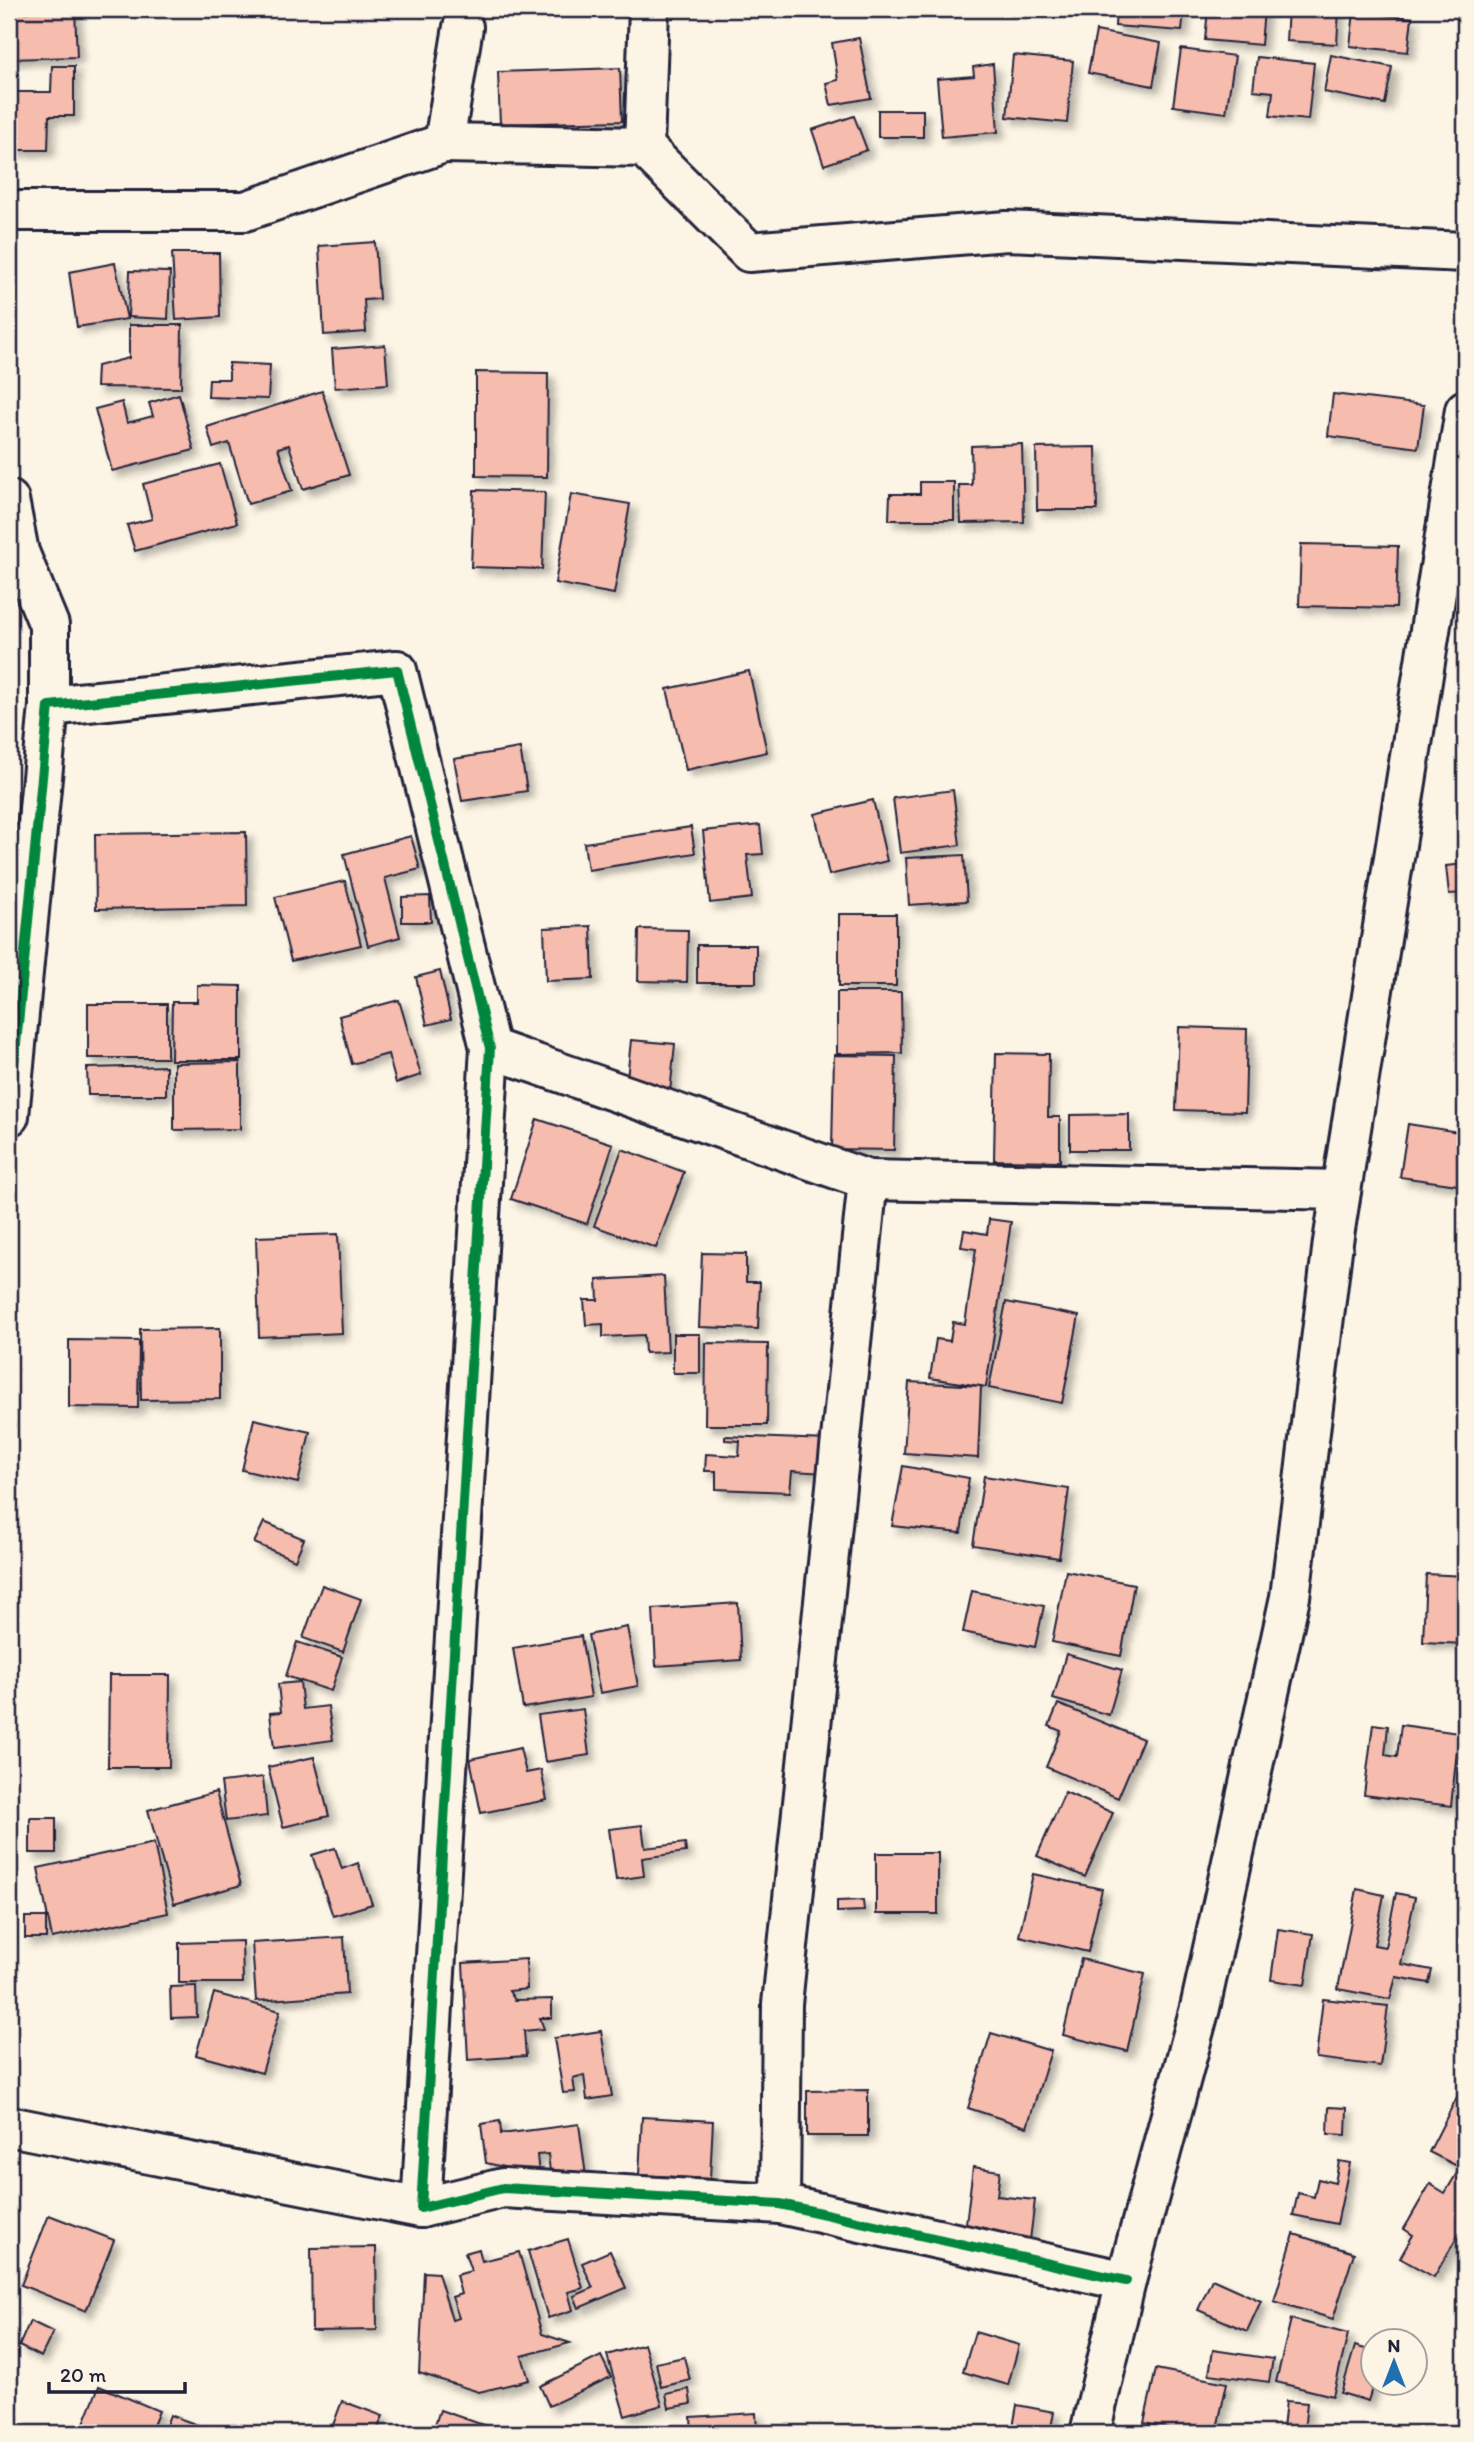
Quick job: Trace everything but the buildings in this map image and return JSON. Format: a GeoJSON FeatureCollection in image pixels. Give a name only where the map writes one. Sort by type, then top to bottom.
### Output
{"type":"FeatureCollection","features":[{"type":"Feature","properties":{"kind":"street"},"geometry":{"type":"LineString","coordinates":[[645,146],[649,9]]}},
{"type":"Feature","properties":{"kind":"street"},"geometry":{"type":"LineString","coordinates":[[444,143],[463,27]]}},
{"type":"Feature","properties":{"kind":"street"},"geometry":{"type":"LineString","coordinates":[[9,211],[245,211],[444,143],[645,146],[749,252],[1007,231],[1465,252]]}},
{"type":"Feature","properties":{"kind":"street"},"geometry":{"type":"LineString","coordinates":[[1090,2433],[1126,2281],[1200,2008],[1290,1597],[1341,1190],[1465,410]]}},
{"type":"Feature","properties":{"kind":"street"},"geometry":{"type":"LineString","coordinates":[[9,500],[19,552],[49,625],[49,706],[9,1116]]}},
{"type":"Feature","properties":{"kind":"street"},"geometry":{"type":"LineString","coordinates":[[49,706],[397,670],[490,1048],[421,2208]]}},
{"type":"Feature","properties":{"kind":"street"},"geometry":{"type":"LineString","coordinates":[[490,1048],[868,1180],[1341,1190]]}},
{"type":"Feature","properties":{"kind":"street"},"geometry":{"type":"LineString","coordinates":[[780,2204],[782,2004],[868,1180]]}},
{"type":"Feature","properties":{"kind":"street"},"geometry":{"type":"LineString","coordinates":[[9,2126],[421,2208],[503,2188],[780,2204],[1126,2281]]}},
{"type":"Feature","properties":{"kind":"cycle path"},"geometry":{"type":"LineString","coordinates":[[9,1116],[49,706],[397,670],[490,1048],[421,2208],[503,2188],[780,2204],[1126,2281]]}}]}
